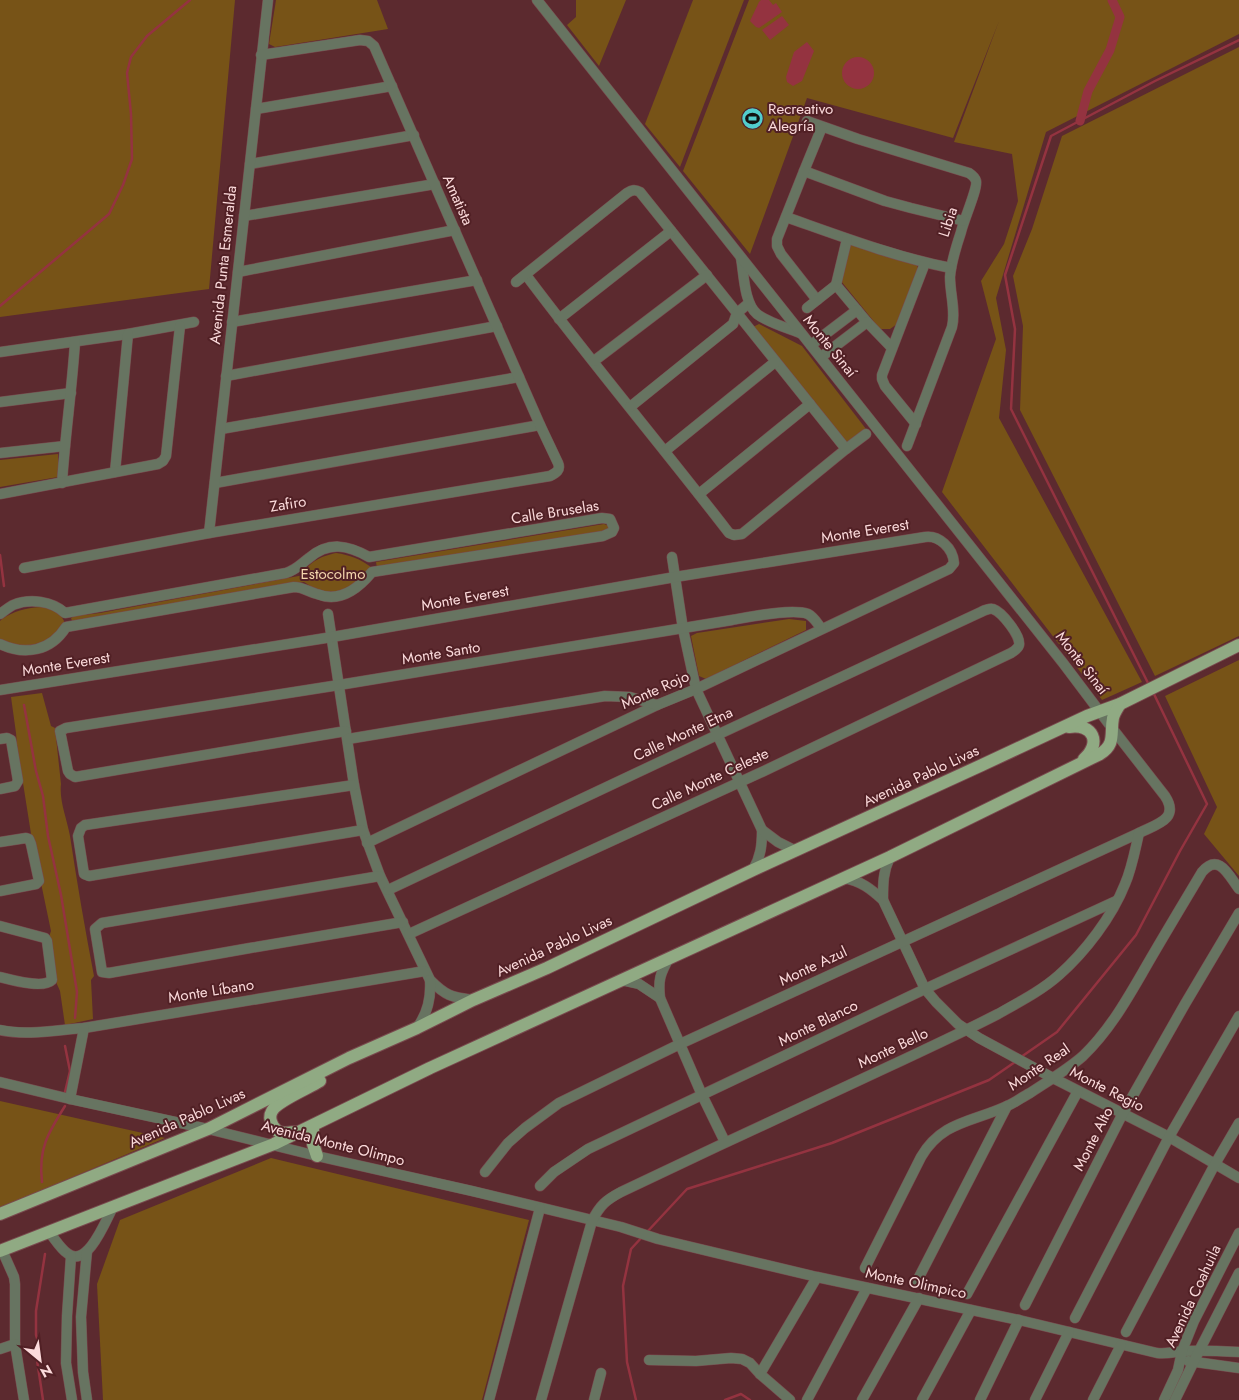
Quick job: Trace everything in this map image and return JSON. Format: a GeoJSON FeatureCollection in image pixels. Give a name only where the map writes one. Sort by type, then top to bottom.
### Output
{"type":"FeatureCollection","features":[{"type":"Feature","properties":{"kind":"main road","name":"Avenida Pablo Livas"},"geometry":{"type":"LineString","coordinates":[[0,1214],[208,1128],[349,1058],[418,1028],[473,1000],[547,968],[1060,728],[1124,702],[1239,645]]}},
{"type":"Feature","properties":{"kind":"main road"},"geometry":{"type":"LineString","coordinates":[[1,1249],[274,1144],[430,1068],[890,857],[1108,749],[1111,743],[1114,715],[1124,702]]}},
{"type":"Feature","properties":{"kind":"main road"},"geometry":{"type":"LineString","coordinates":[[1060,728],[1081,726],[1092,735],[1093,748],[1076,765]]}},
{"type":"Feature","properties":{"kind":"main road"},"geometry":{"type":"LineString","coordinates":[[300,1132],[283,1133],[275,1129],[270,1118],[273,1109],[319,1082],[349,1058]]}},
{"type":"Feature","properties":{"kind":"main road"},"geometry":{"type":"LineString","coordinates":[[313,1126],[312,1144],[317,1156]]}},
{"type":"Feature","properties":{"kind":"street","name":"Avenida Punta Esmeralda"},"geometry":{"type":"LineString","coordinates":[[209,533],[268,0]]}},
{"type":"Feature","properties":{"kind":"street","name":"Monte Sinaí"},"geometry":{"type":"LineString","coordinates":[[537,0],[1100,711],[1165,796],[1170,804],[1170,813]]}},
{"type":"Feature","properties":{"kind":"street","name":"Amatista"},"geometry":{"type":"LineString","coordinates":[[262,55],[360,40],[365,40],[374,46],[558,463],[558,472]]}},
{"type":"Feature","properties":{"kind":"street"},"geometry":{"type":"LineString","coordinates":[[256,109],[392,86]]}},
{"type":"Feature","properties":{"kind":"street","name":"Libia"},"geometry":{"type":"LineString","coordinates":[[807,121],[886,148],[972,174],[976,179],[976,185],[951,268],[950,286],[954,320],[907,446]]}},
{"type":"Feature","properties":{"kind":"street"},"geometry":{"type":"LineString","coordinates":[[817,300],[781,254],[777,246],[777,239],[822,127]]}},
{"type":"Feature","properties":{"kind":"street"},"geometry":{"type":"LineString","coordinates":[[250,164],[414,136]]}},
{"type":"Feature","properties":{"kind":"street"},"geometry":{"type":"LineString","coordinates":[[804,170],[910,208],[964,221]]}},
{"type":"Feature","properties":{"kind":"street"},"geometry":{"type":"LineString","coordinates":[[244,216],[435,184]]}},
{"type":"Feature","properties":{"kind":"street"},"geometry":{"type":"LineString","coordinates":[[516,282],[627,193],[632,190],[640,192],[846,449]]}},
{"type":"Feature","properties":{"kind":"street"},"geometry":{"type":"LineString","coordinates":[[786,217],[847,239],[925,263],[951,268]]}},
{"type":"Feature","properties":{"kind":"street"},"geometry":{"type":"LineString","coordinates":[[238,272],[455,230]]}},
{"type":"Feature","properties":{"kind":"street"},"geometry":{"type":"LineString","coordinates":[[559,319],[671,231]]}},
{"type":"Feature","properties":{"kind":"street"},"geometry":{"type":"LineString","coordinates":[[807,308],[836,284],[847,239]]}},
{"type":"Feature","properties":{"kind":"street"},"geometry":{"type":"LineString","coordinates":[[741,258],[749,303],[756,313],[802,334]]}},
{"type":"Feature","properties":{"kind":"street"},"geometry":{"type":"LineString","coordinates":[[916,424],[885,386],[882,375],[925,263]]}},
{"type":"Feature","properties":{"kind":"street"},"geometry":{"type":"LineString","coordinates":[[526,274],[559,319],[729,533],[734,535],[742,534],[866,434]]}},
{"type":"Feature","properties":{"kind":"street"},"geometry":{"type":"LineString","coordinates":[[594,361],[707,275]]}},
{"type":"Feature","properties":{"kind":"street"},"geometry":{"type":"LineString","coordinates":[[232,322],[477,280]]}},
{"type":"Feature","properties":{"kind":"street"},"geometry":{"type":"LineString","coordinates":[[836,284],[867,322],[892,348]]}},
{"type":"Feature","properties":{"kind":"street"},"geometry":{"type":"LineString","coordinates":[[630,407],[733,324],[737,313],[749,303]]}},
{"type":"Feature","properties":{"kind":"street"},"geometry":{"type":"LineString","coordinates":[[811,345],[857,310]]}},
{"type":"Feature","properties":{"kind":"street"},"geometry":{"type":"LineString","coordinates":[[733,324],[744,323],[756,313]]}},
{"type":"Feature","properties":{"kind":"street"},"geometry":{"type":"LineString","coordinates":[[0,352],[180,326],[194,322]]}},
{"type":"Feature","properties":{"kind":"street"},"geometry":{"type":"LineString","coordinates":[[821,357],[867,322]]}},
{"type":"Feature","properties":{"kind":"street"},"geometry":{"type":"LineString","coordinates":[[0,494],[158,464],[163,461],[166,456],[180,326]]}},
{"type":"Feature","properties":{"kind":"street"},"geometry":{"type":"LineString","coordinates":[[226,376],[497,326]]}},
{"type":"Feature","properties":{"kind":"street"},"geometry":{"type":"LineString","coordinates":[[115,472],[128,334]]}},
{"type":"Feature","properties":{"kind":"street"},"geometry":{"type":"LineString","coordinates":[[62,483],[75,342]]}},
{"type":"Feature","properties":{"kind":"street"},"geometry":{"type":"LineString","coordinates":[[665,451],[775,362]]}},
{"type":"Feature","properties":{"kind":"street"},"geometry":{"type":"LineString","coordinates":[[221,429],[519,376]]}},
{"type":"Feature","properties":{"kind":"street"},"geometry":{"type":"LineString","coordinates":[[0,402],[71,393]]}},
{"type":"Feature","properties":{"kind":"street"},"geometry":{"type":"LineString","coordinates":[[698,494],[810,404]]}},
{"type":"Feature","properties":{"kind":"street"},"geometry":{"type":"LineString","coordinates":[[215,483],[540,425]]}},
{"type":"Feature","properties":{"kind":"street"},"geometry":{"type":"LineString","coordinates":[[0,453],[65,446]]}},
{"type":"Feature","properties":{"kind":"street","name":"Zafiro"},"geometry":{"type":"LineString","coordinates":[[24,568],[209,533],[550,476],[558,472]]}},
{"type":"Feature","properties":{"kind":"street","name":"Calle Bruselas"},"geometry":{"type":"LineString","coordinates":[[369,557],[602,518],[610,520],[614,528],[612,532],[603,536],[372,572]]}},
{"type":"Feature","properties":{"kind":"street","name":"Monte Everest"},"geometry":{"type":"LineString","coordinates":[[0,690],[332,637],[675,577],[925,536],[935,537],[948,547]]}},
{"type":"Feature","properties":{"kind":"street"},"geometry":{"type":"LineString","coordinates":[[948,547],[970,545]]}},
{"type":"Feature","properties":{"kind":"street"},"geometry":{"type":"LineString","coordinates":[[0,614],[19,603],[36,602],[53,605],[65,613],[286,573],[296,569],[315,553],[330,547],[347,547],[369,557],[372,572],[359,586],[348,593],[336,597],[326,597],[301,588],[294,588],[66,627]]}},
{"type":"Feature","properties":{"kind":"street","name":"Monte Rojo"},"geometry":{"type":"LineString","coordinates":[[367,843],[656,705],[696,689],[949,569],[954,563],[948,547]]}},
{"type":"Feature","properties":{"kind":"street"},"geometry":{"type":"LineString","coordinates":[[672,557],[683,629],[696,689],[762,830],[760,855],[753,870]]}},
{"type":"Feature","properties":{"kind":"street","name":"Calle Monte Etna"},"geometry":{"type":"LineString","coordinates":[[388,890],[717,734],[981,612],[993,609],[1002,616],[1015,632],[1019,645]]}},
{"type":"Feature","properties":{"kind":"street","name":"Monte Santo"},"geometry":{"type":"LineString","coordinates":[[347,735],[75,777],[68,772],[60,731],[66,728],[338,686],[786,612],[807,614],[822,628]]}},
{"type":"Feature","properties":{"kind":"street"},"geometry":{"type":"LineString","coordinates":[[0,644],[20,650],[46,646],[59,638],[66,627],[65,613]]}},
{"type":"Feature","properties":{"kind":"street"},"geometry":{"type":"LineString","coordinates":[[328,614],[354,785],[367,843],[380,876],[428,975],[439,989],[450,996],[473,1000]]}},
{"type":"Feature","properties":{"kind":"street","name":"Calle Monte Celeste"},"geometry":{"type":"LineString","coordinates":[[409,934],[1011,654],[1019,645]]}},
{"type":"Feature","properties":{"kind":"street"},"geometry":{"type":"LineString","coordinates":[[347,735],[605,696],[630,697],[656,705]]}},
{"type":"Feature","properties":{"kind":"street"},"geometry":{"type":"LineString","coordinates":[[0,789],[15,786],[18,781],[5,740]]}},
{"type":"Feature","properties":{"kind":"street"},"geometry":{"type":"LineString","coordinates":[[354,785],[85,824],[78,832],[84,874],[88,876],[363,830]]}},
{"type":"Feature","properties":{"kind":"street","name":"Monte Azul"},"geometry":{"type":"LineString","coordinates":[[485,1172],[508,1143],[559,1103],[680,1044],[1139,833],[1161,822],[1170,813]]}},
{"type":"Feature","properties":{"kind":"street"},"geometry":{"type":"LineString","coordinates":[[762,830],[778,842],[796,851]]}},
{"type":"Feature","properties":{"kind":"street","name":"Monte Bello"},"geometry":{"type":"LineString","coordinates":[[592,1220],[602,1204],[609,1198],[967,1030],[1030,997],[1058,975],[1087,946],[1099,930],[1117,901],[1127,878],[1139,833]]}},
{"type":"Feature","properties":{"kind":"street"},"geometry":{"type":"LineString","coordinates":[[0,842],[26,838],[30,842],[39,881],[36,884],[0,891]]}},
{"type":"Feature","properties":{"kind":"street","name":"Monte Regio"},"geometry":{"type":"LineString","coordinates":[[883,900],[883,876],[890,857]]}},
{"type":"Feature","properties":{"kind":"street","name":"Monte Real"},"geometry":{"type":"LineString","coordinates":[[865,1268],[928,1146],[937,1136],[967,1121],[1007,1106],[1053,1078],[1081,1057],[1104,1034],[1115,1018],[1202,872],[1208,866],[1217,863],[1239,889]]}},
{"type":"Feature","properties":{"kind":"street"},"geometry":{"type":"LineString","coordinates":[[380,876],[102,923],[95,929],[102,972],[109,973],[403,922]]}},
{"type":"Feature","properties":{"kind":"street","name":"Monte Regio"},"geometry":{"type":"LineString","coordinates":[[844,878],[860,882],[883,900],[925,989],[936,1002],[967,1030],[1053,1078],[1169,1137],[1239,1178]]}},
{"type":"Feature","properties":{"kind":"street","name":"Monte Blanco"},"geometry":{"type":"LineString","coordinates":[[540,1186],[558,1169],[588,1149],[925,989],[1117,901]]}},
{"type":"Feature","properties":{"kind":"street","name":"Monte Alto"},"geometry":{"type":"LineString","coordinates":[[1024,1305],[1123,1113],[1239,913]]}},
{"type":"Feature","properties":{"kind":"street"},"geometry":{"type":"LineString","coordinates":[[0,926],[41,936],[47,941],[52,980],[48,984],[44,984],[0,977]]}},
{"type":"Feature","properties":{"kind":"street"},"geometry":{"type":"LineString","coordinates":[[670,958],[662,970],[659,983],[660,998],[702,1096],[725,1142]]}},
{"type":"Feature","properties":{"kind":"street"},"geometry":{"type":"LineString","coordinates":[[418,1028],[430,1003],[431,994],[428,975]]}},
{"type":"Feature","properties":{"kind":"street","name":"Monte Líbano"},"geometry":{"type":"LineString","coordinates":[[0,1030],[32,1033],[84,1028],[428,975]]}},
{"type":"Feature","properties":{"kind":"street"},"geometry":{"type":"LineString","coordinates":[[620,980],[639,984],[660,998]]}},
{"type":"Feature","properties":{"kind":"street"},"geometry":{"type":"LineString","coordinates":[[1075,1318],[1169,1137],[1239,1016]]}},
{"type":"Feature","properties":{"kind":"street"},"geometry":{"type":"LineString","coordinates":[[70,1099],[84,1028]]}},
{"type":"Feature","properties":{"kind":"street","name":"Avenida Monte Olimpo"},"geometry":{"type":"LineString","coordinates":[[0,1082],[208,1128],[317,1156],[621,1227],[658,1239]]}},
{"type":"Feature","properties":{"kind":"street"},"geometry":{"type":"LineString","coordinates":[[967,1294],[1078,1091]]}},
{"type":"Feature","properties":{"kind":"street"},"geometry":{"type":"LineString","coordinates":[[917,1281],[1007,1106]]}},
{"type":"Feature","properties":{"kind":"street"},"geometry":{"type":"LineString","coordinates":[[1126,1332],[1215,1164],[1239,1123]]}},
{"type":"Feature","properties":{"kind":"street"},"geometry":{"type":"LineString","coordinates":[[49,1232],[67,1254],[74,1257],[79,1256],[92,1247],[113,1207]]}},
{"type":"Feature","properties":{"kind":"street"},"geometry":{"type":"LineString","coordinates":[[489,1400],[540,1208]]}},
{"type":"Feature","properties":{"kind":"street"},"geometry":{"type":"LineString","coordinates":[[541,1400],[592,1220]]}},
{"type":"Feature","properties":{"kind":"street","name":"Avenida Coahuila"},"geometry":{"type":"LineString","coordinates":[[1164,1400],[1178,1370],[1181,1355],[1194,1321],[1239,1233]]}},
{"type":"Feature","properties":{"kind":"street","name":"Monte Olimpico"},"geometry":{"type":"LineString","coordinates":[[658,1239],[817,1277],[1019,1320],[1157,1353],[1181,1355]]}},
{"type":"Feature","properties":{"kind":"street"},"geometry":{"type":"LineString","coordinates":[[1,1249],[14,1277],[16,1288],[15,1344],[24,1400]]}},
{"type":"Feature","properties":{"kind":"street"},"geometry":{"type":"LineString","coordinates":[[87,1251],[81,1317],[83,1372],[87,1400]]}},
{"type":"Feature","properties":{"kind":"street"},"geometry":{"type":"LineString","coordinates":[[71,1256],[66,1363],[72,1400]]}},
{"type":"Feature","properties":{"kind":"street","name":"Avenida Coahuila"},"geometry":{"type":"LineString","coordinates":[[1175,1400],[1239,1273]]}},
{"type":"Feature","properties":{"kind":"street"},"geometry":{"type":"LineString","coordinates":[[760,1374],[817,1277]]}},
{"type":"Feature","properties":{"kind":"street"},"geometry":{"type":"LineString","coordinates":[[807,1400],[867,1288]]}},
{"type":"Feature","properties":{"kind":"street"},"geometry":{"type":"LineString","coordinates":[[862,1400],[919,1298]]}},
{"type":"Feature","properties":{"kind":"street"},"geometry":{"type":"LineString","coordinates":[[922,1400],[971,1310]]}},
{"type":"Feature","properties":{"kind":"street"},"geometry":{"type":"LineString","coordinates":[[980,1400],[1019,1320]]}},
{"type":"Feature","properties":{"kind":"street"},"geometry":{"type":"LineString","coordinates":[[1035,1400],[1069,1332]]}},
{"type":"Feature","properties":{"kind":"street"},"geometry":{"type":"LineString","coordinates":[[0,1350],[15,1344]]}},
{"type":"Feature","properties":{"kind":"street"},"geometry":{"type":"LineString","coordinates":[[1093,1400],[1121,1345]]}},
{"type":"Feature","properties":{"kind":"street"},"geometry":{"type":"LineString","coordinates":[[1181,1355],[1199,1351],[1239,1352]]}},
{"type":"Feature","properties":{"kind":"street"},"geometry":{"type":"LineString","coordinates":[[1181,1355],[1193,1361],[1239,1368]]}},
{"type":"Feature","properties":{"kind":"street"},"geometry":{"type":"LineString","coordinates":[[649,1360],[696,1361],[742,1359],[750,1363],[790,1400]]}},
{"type":"Feature","properties":{"kind":"street"},"geometry":{"type":"LineString","coordinates":[[594,1400],[602,1373]]}},
{"type":"Feature","properties":{"kind":"green space"},"geometry":{"type":"Polygon","coordinates":[[[0,0],[235,0],[209,289],[0,317],[0,0]]]}},
{"type":"Feature","properties":{"kind":"green space"},"geometry":{"type":"Polygon","coordinates":[[[276,0],[377,0],[388,29],[275,47],[269,44],[276,0]]]}},
{"type":"Feature","properties":{"kind":"green space"},"geometry":{"type":"Polygon","coordinates":[[[576,0],[626,0],[599,66],[567,25],[576,17],[576,0]]]}},
{"type":"Feature","properties":{"kind":"green space"},"geometry":{"type":"Polygon","coordinates":[[[693,0],[744,0],[680,167],[645,124],[693,0]]]}},
{"type":"Feature","properties":{"kind":"green space"},"geometry":{"type":"Polygon","coordinates":[[[749,0],[1239,0],[1239,34],[1046,132],[996,298],[1006,350],[999,418],[1142,682],[1102,700],[942,492],[996,339],[981,281],[1004,244],[1018,201],[1012,154],[954,142],[999,21],[953,138],[807,98],[750,254],[683,171],[749,0]]]}},
{"type":"Feature","properties":{"kind":"green space"},"geometry":{"type":"Polygon","coordinates":[[[1239,47],[1239,636],[1155,676],[1020,410],[1023,326],[1013,276],[1032,229],[1062,136],[1239,47]]]}},
{"type":"Feature","properties":{"kind":"green space"},"geometry":{"type":"Polygon","coordinates":[[[853,244],[917,265],[918,269],[897,324],[890,329],[880,329],[841,281],[848,246],[853,244]]]}},
{"type":"Feature","properties":{"kind":"green space"},"geometry":{"type":"Polygon","coordinates":[[[759,324],[802,346],[866,429],[846,443],[753,327],[759,324]]]}},
{"type":"Feature","properties":{"kind":"green space"},"geometry":{"type":"Polygon","coordinates":[[[58,454],[58,477],[0,487],[0,460],[58,454]]]}},
{"type":"Feature","properties":{"kind":"green space"},"geometry":{"type":"Polygon","coordinates":[[[604,524],[609,526],[610,531],[377,568],[376,562],[604,524]]]}},
{"type":"Feature","properties":{"kind":"green space","name":"Estocolmo"},"geometry":{"type":"Polygon","coordinates":[[[336,553],[355,558],[371,567],[368,573],[343,593],[323,594],[304,582],[75,623],[71,618],[304,575],[312,563],[336,553]]]}},
{"type":"Feature","properties":{"kind":"green space"},"geometry":{"type":"Polygon","coordinates":[[[46,607],[60,614],[64,621],[63,626],[49,640],[25,647],[0,641],[0,621],[2,619],[20,610],[46,607]]]}},
{"type":"Feature","properties":{"kind":"green space"},"geometry":{"type":"Polygon","coordinates":[[[789,619],[806,621],[806,630],[706,679],[699,676],[691,636],[697,633],[789,619]]]}},
{"type":"Feature","properties":{"kind":"green space"},"geometry":{"type":"Polygon","coordinates":[[[1239,660],[1239,876],[1204,834],[1217,807],[1165,696],[1239,660]]]}},
{"type":"Feature","properties":{"kind":"green space"},"geometry":{"type":"Polygon","coordinates":[[[42,693],[51,726],[55,728],[61,797],[70,836],[94,976],[91,980],[93,1019],[65,1025],[60,991],[56,982],[48,940],[51,931],[32,840],[11,697],[42,693]]]}},
{"type":"Feature","properties":{"kind":"green space"},"geometry":{"type":"Polygon","coordinates":[[[0,1101],[165,1138],[0,1208],[0,1101]]]}},
{"type":"Feature","properties":{"kind":"green space"},"geometry":{"type":"Polygon","coordinates":[[[271,1158],[529,1220],[482,1400],[103,1400],[97,1284],[120,1220],[271,1158]]]}},
{"type":"Feature","properties":{"kind":"shaded area"},"geometry":{"type":"Polygon","coordinates":[[[761,0],[769,0],[773,5],[776,3],[782,12],[759,28],[750,21],[761,0]]]}},
{"type":"Feature","properties":{"kind":"shaded area"},"geometry":{"type":"Polygon","coordinates":[[[782,16],[789,25],[770,40],[762,30],[782,16]]]}},
{"type":"Feature","properties":{"kind":"shaded area"},"geometry":{"type":"Polygon","coordinates":[[[807,42],[814,51],[802,81],[793,86],[787,82],[786,77],[794,52],[807,42]]]}},
{"type":"Feature","properties":{"kind":"shaded area"},"geometry":{"type":"Polygon","coordinates":[[[858,57],[864,58],[869,62],[873,67],[873,79],[869,84],[864,88],[858,89],[852,88],[847,84],[843,79],[842,73],[843,67],[847,62],[852,58],[858,57]]]}},
{"type":"Feature","properties":{"kind":"waterway"},"geometry":{"type":"LineString","coordinates":[[0,306],[109,214],[123,185],[132,159],[131,114],[127,73],[131,57],[147,36],[190,0]]}},
{"type":"Feature","properties":{"kind":"waterway"},"geometry":{"type":"LineString","coordinates":[[1080,121],[1088,91],[1110,50],[1120,17],[1112,0]]}},
{"type":"Feature","properties":{"kind":"waterway"},"geometry":{"type":"LineString","coordinates":[[1149,685],[1011,409],[1015,329],[1005,275],[1051,136],[1155,81],[1239,40]]}},
{"type":"Feature","properties":{"kind":"waterway"},"geometry":{"type":"LineString","coordinates":[[0,555],[4,586]]}},
{"type":"Feature","properties":{"kind":"waterway"},"geometry":{"type":"LineString","coordinates":[[1021,1057],[1057,1032],[1136,935],[1207,804],[1153,692]]}},
{"type":"Feature","properties":{"kind":"waterway"},"geometry":{"type":"LineString","coordinates":[[24,705],[36,771],[43,796],[48,836],[61,895],[77,992],[75,1018]]}},
{"type":"Feature","properties":{"kind":"waterway"},"geometry":{"type":"LineString","coordinates":[[65,1046],[70,1071],[65,1092]]}},
{"type":"Feature","properties":{"kind":"waterway"},"geometry":{"type":"LineString","coordinates":[[647,1232],[687,1189],[832,1143],[989,1080],[1015,1062]]}},
{"type":"Feature","properties":{"kind":"waterway"},"geometry":{"type":"LineString","coordinates":[[42,1182],[43,1151],[49,1133],[65,1106]]}},
{"type":"Feature","properties":{"kind":"waterway"},"geometry":{"type":"LineString","coordinates":[[636,1400],[627,1362],[623,1286],[631,1249],[643,1236]]}},
{"type":"Feature","properties":{"kind":"waterway"},"geometry":{"type":"LineString","coordinates":[[43,1400],[37,1360],[39,1345],[36,1335],[36,1311],[45,1254]]}},
{"type":"Feature","properties":{"kind":"waterway"},"geometry":{"type":"LineString","coordinates":[[725,1400],[741,1394],[750,1400]]}},
{"type":"Feature","properties":{"kind":"place","name":"Recreativo Alegría"},"geometry":{"type":"Point","coordinates":[752,118]}}]}
